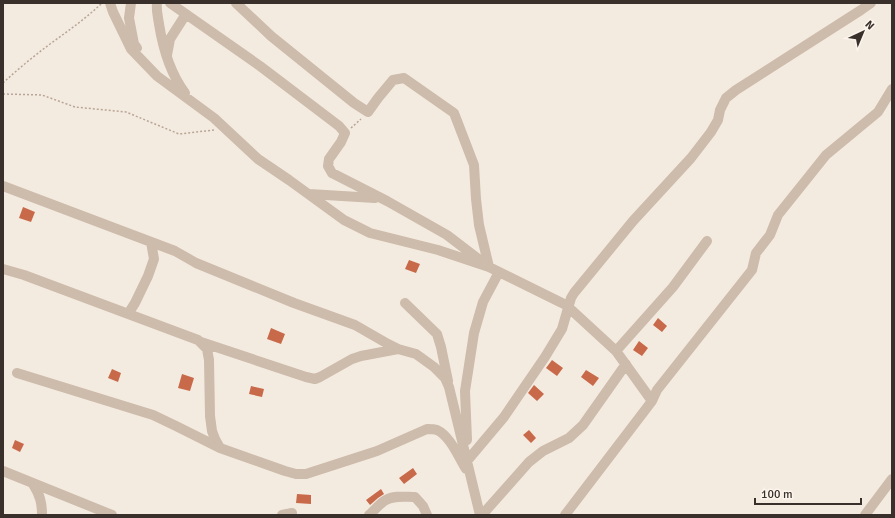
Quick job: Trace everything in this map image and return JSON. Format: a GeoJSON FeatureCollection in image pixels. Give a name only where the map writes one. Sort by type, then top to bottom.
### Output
{"type":"FeatureCollection","features":[{"type":"Feature","properties":{"kind":"street"},"geometry":{"type":"LineString","coordinates":[[110,3],[131,49],[157,76],[214,118],[258,159],[344,220],[370,233],[438,250],[489,267],[568,307],[616,351],[652,402]]}},
{"type":"Feature","properties":{"kind":"street"},"geometry":{"type":"LineString","coordinates":[[131,3],[129,18],[134,44],[157,76]]}},
{"type":"Feature","properties":{"kind":"street"},"geometry":{"type":"LineString","coordinates":[[157,3],[156,9],[166,59],[178,84],[192,102]]}},
{"type":"Feature","properties":{"kind":"street"},"geometry":{"type":"LineString","coordinates":[[170,3],[260,66],[339,126],[345,133],[341,142],[329,159],[328,166],[332,173],[447,235],[489,267]]}},
{"type":"Feature","properties":{"kind":"street"},"geometry":{"type":"LineString","coordinates":[[236,3],[271,36],[354,103],[368,112],[393,80],[404,78],[454,113],[474,165],[479,225],[489,267]]}},
{"type":"Feature","properties":{"kind":"street"},"geometry":{"type":"LineString","coordinates":[[468,460],[504,417],[545,357],[562,329],[571,298],[633,221],[691,158],[711,132],[718,120],[720,110],[726,98],[736,90],[871,3]]}},
{"type":"Feature","properties":{"kind":"street"},"geometry":{"type":"LineString","coordinates":[[166,59],[170,39],[186,14]]}},
{"type":"Feature","properties":{"kind":"street"},"geometry":{"type":"LineString","coordinates":[[565,515],[652,402],[657,390],[752,270],[756,252],[770,235],[778,215],[826,155],[878,112],[892,89]]}},
{"type":"Feature","properties":{"kind":"street"},"geometry":{"type":"LineString","coordinates":[[3,186],[175,251],[203,266],[294,303],[355,325],[398,349],[416,354],[434,367],[445,378],[449,387]]}},
{"type":"Feature","properties":{"kind":"street"},"geometry":{"type":"LineString","coordinates":[[309,194],[380,198]]}},
{"type":"Feature","properties":{"kind":"street"},"geometry":{"type":"LineString","coordinates":[[616,351],[673,287],[707,241]]}},
{"type":"Feature","properties":{"kind":"street"},"geometry":{"type":"LineString","coordinates":[[128,314],[148,276],[154,259],[151,242]]}},
{"type":"Feature","properties":{"kind":"street"},"geometry":{"type":"LineString","coordinates":[[3,269],[24,275],[198,340],[315,379],[360,356],[398,349]]}},
{"type":"Feature","properties":{"kind":"street"},"geometry":{"type":"LineString","coordinates":[[468,460],[465,391],[474,333],[483,302],[499,272]]}},
{"type":"Feature","properties":{"kind":"street"},"geometry":{"type":"LineString","coordinates":[[405,303],[436,334],[441,347],[449,387],[481,515]]}},
{"type":"Feature","properties":{"kind":"street"},"geometry":{"type":"LineString","coordinates":[[198,340],[208,349],[210,416],[212,431],[220,448]]}},
{"type":"Feature","properties":{"kind":"street"},"geometry":{"type":"LineString","coordinates":[[481,515],[529,462],[543,451],[569,438],[583,425],[626,364]]}},
{"type":"Feature","properties":{"kind":"street"},"geometry":{"type":"LineString","coordinates":[[17,373],[153,415],[220,448],[296,474],[306,474],[377,451],[427,428],[436,429],[449,441],[471,477]]}},
{"type":"Feature","properties":{"kind":"street"},"geometry":{"type":"LineString","coordinates":[[3,472],[112,515]]}},
{"type":"Feature","properties":{"kind":"street"},"geometry":{"type":"LineString","coordinates":[[865,515],[892,479]]}},
{"type":"Feature","properties":{"kind":"street"},"geometry":{"type":"LineString","coordinates":[[33,484],[40,495],[42,515]]}},
{"type":"Feature","properties":{"kind":"street"},"geometry":{"type":"LineString","coordinates":[[369,515],[386,500],[405,497],[414,497],[423,506],[427,515]]}},
{"type":"Feature","properties":{"kind":"path"},"geometry":{"type":"LineString","coordinates":[[3,83],[23,64],[88,16],[103,3]]}},
{"type":"Feature","properties":{"kind":"path"},"geometry":{"type":"LineString","coordinates":[[3,94],[42,95],[75,107],[126,112],[179,134],[224,128]]}},
{"type":"Feature","properties":{"kind":"path"},"geometry":{"type":"LineString","coordinates":[[345,133],[368,112]]}},
{"type":"Feature","properties":{"kind":"building"},"geometry":{"type":"Polygon","coordinates":[[[23,207],[35,212],[31,222],[19,218],[23,207]]]}},
{"type":"Feature","properties":{"kind":"building"},"geometry":{"type":"Polygon","coordinates":[[[409,260],[420,264],[416,273],[405,269],[409,260]]]}},
{"type":"Feature","properties":{"kind":"building"},"geometry":{"type":"Polygon","coordinates":[[[658,318],[667,326],[662,332],[653,325],[658,318]]]}},
{"type":"Feature","properties":{"kind":"building"},"geometry":{"type":"Polygon","coordinates":[[[271,328],[285,334],[281,344],[267,339],[271,328]]]}},
{"type":"Feature","properties":{"kind":"building"},"geometry":{"type":"Polygon","coordinates":[[[639,341],[648,348],[642,356],[633,350],[639,341]]]}},
{"type":"Feature","properties":{"kind":"building"},"geometry":{"type":"Polygon","coordinates":[[[552,360],[563,368],[557,376],[546,368],[552,360]]]}},
{"type":"Feature","properties":{"kind":"building"},"geometry":{"type":"Polygon","coordinates":[[[112,369],[121,373],[118,382],[108,378],[112,369]]]}},
{"type":"Feature","properties":{"kind":"building"},"geometry":{"type":"Polygon","coordinates":[[[586,370],[599,378],[593,386],[581,377],[586,370]]]}},
{"type":"Feature","properties":{"kind":"building"},"geometry":{"type":"Polygon","coordinates":[[[182,374],[194,378],[190,391],[178,388],[182,374]]]}},
{"type":"Feature","properties":{"kind":"building"},"geometry":{"type":"Polygon","coordinates":[[[534,385],[544,394],[537,401],[528,393],[534,385]]]}},
{"type":"Feature","properties":{"kind":"building"},"geometry":{"type":"Polygon","coordinates":[[[251,386],[264,389],[262,397],[249,394],[251,386]]]}},
{"type":"Feature","properties":{"kind":"building"},"geometry":{"type":"Polygon","coordinates":[[[529,430],[536,438],[531,443],[523,435],[529,430]]]}},
{"type":"Feature","properties":{"kind":"building"},"geometry":{"type":"Polygon","coordinates":[[[15,440],[24,444],[20,452],[12,448],[15,440]]]}},
{"type":"Feature","properties":{"kind":"building"},"geometry":{"type":"Polygon","coordinates":[[[413,468],[417,474],[404,484],[399,478],[413,468]]]}},
{"type":"Feature","properties":{"kind":"building"},"geometry":{"type":"Polygon","coordinates":[[[381,489],[384,494],[370,505],[366,500],[381,489]]]}},
{"type":"Feature","properties":{"kind":"building"},"geometry":{"type":"Polygon","coordinates":[[[297,494],[311,495],[311,504],[296,503],[297,494]]]}}]}
